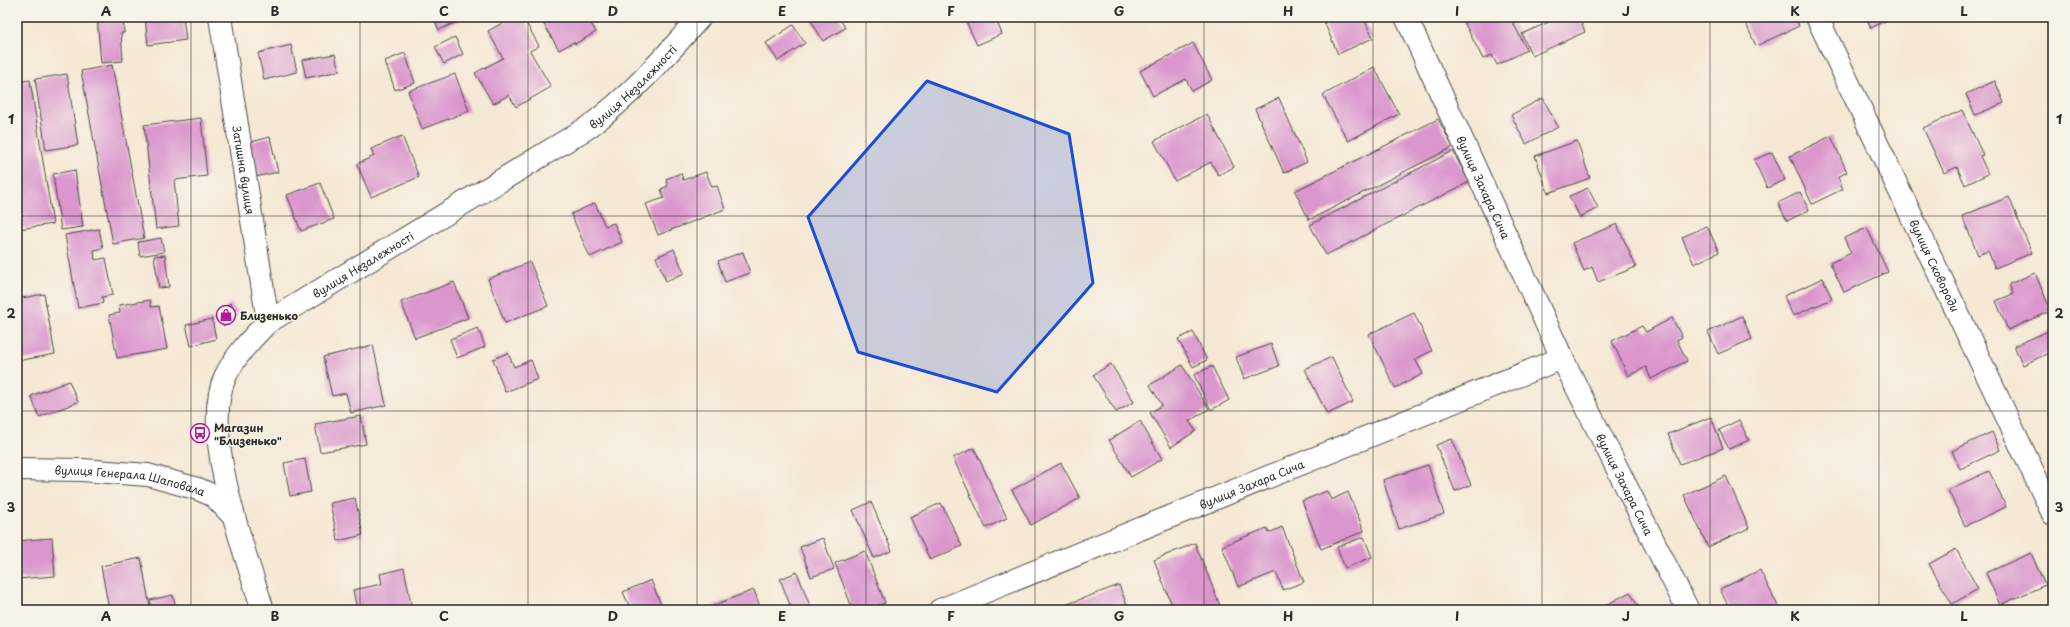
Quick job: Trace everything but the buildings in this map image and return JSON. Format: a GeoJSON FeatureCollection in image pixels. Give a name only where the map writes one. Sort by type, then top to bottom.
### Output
{"type":"FeatureCollection","features":[{"type":"Feature","properties":{"kind":"street","name":"Затишна вулиця"},"geometry":{"type":"LineString","coordinates":[[220,17],[268,322]]}},
{"type":"Feature","properties":{"kind":"street","name":"вулиця Незалежності"},"geometry":{"type":"LineString","coordinates":[[263,610],[233,516],[218,436],[219,398],[225,378],[236,358],[250,339],[268,322],[587,128],[608,113],[630,93],[700,17]]}},
{"type":"Feature","properties":{"kind":"street","name":"вулиця Захара Сича"},"geometry":{"type":"LineString","coordinates":[[1406,17],[1562,358],[1688,610]]}},
{"type":"Feature","properties":{"kind":"street","name":"вулиця Сковороди"},"geometry":{"type":"LineString","coordinates":[[1817,17],[2053,514]]}},
{"type":"Feature","properties":{"kind":"street","name":"вулиця Захара Сича"},"geometry":{"type":"LineString","coordinates":[[940,610],[1562,358]]}},
{"type":"Feature","properties":{"kind":"street","name":"вулиця Генерала Шаповала"},"geometry":{"type":"LineString","coordinates":[[17,469],[118,471],[148,475],[198,489],[214,496],[233,516]]}},
{"type":"Feature","properties":{"kind":"highlighted area"},"geometry":{"type":"Polygon","coordinates":[[[927,81],[1069,134],[1093,283],[997,392],[858,352],[808,217],[927,81]]]}},
{"type":"Feature","properties":{"kind":"place","name":"Близенько"},"geometry":{"type":"Point","coordinates":[226,315]}},
{"type":"Feature","properties":{"kind":"place","name":"Магазин \"Близенько\""},"geometry":{"type":"Point","coordinates":[200,433]}}]}
